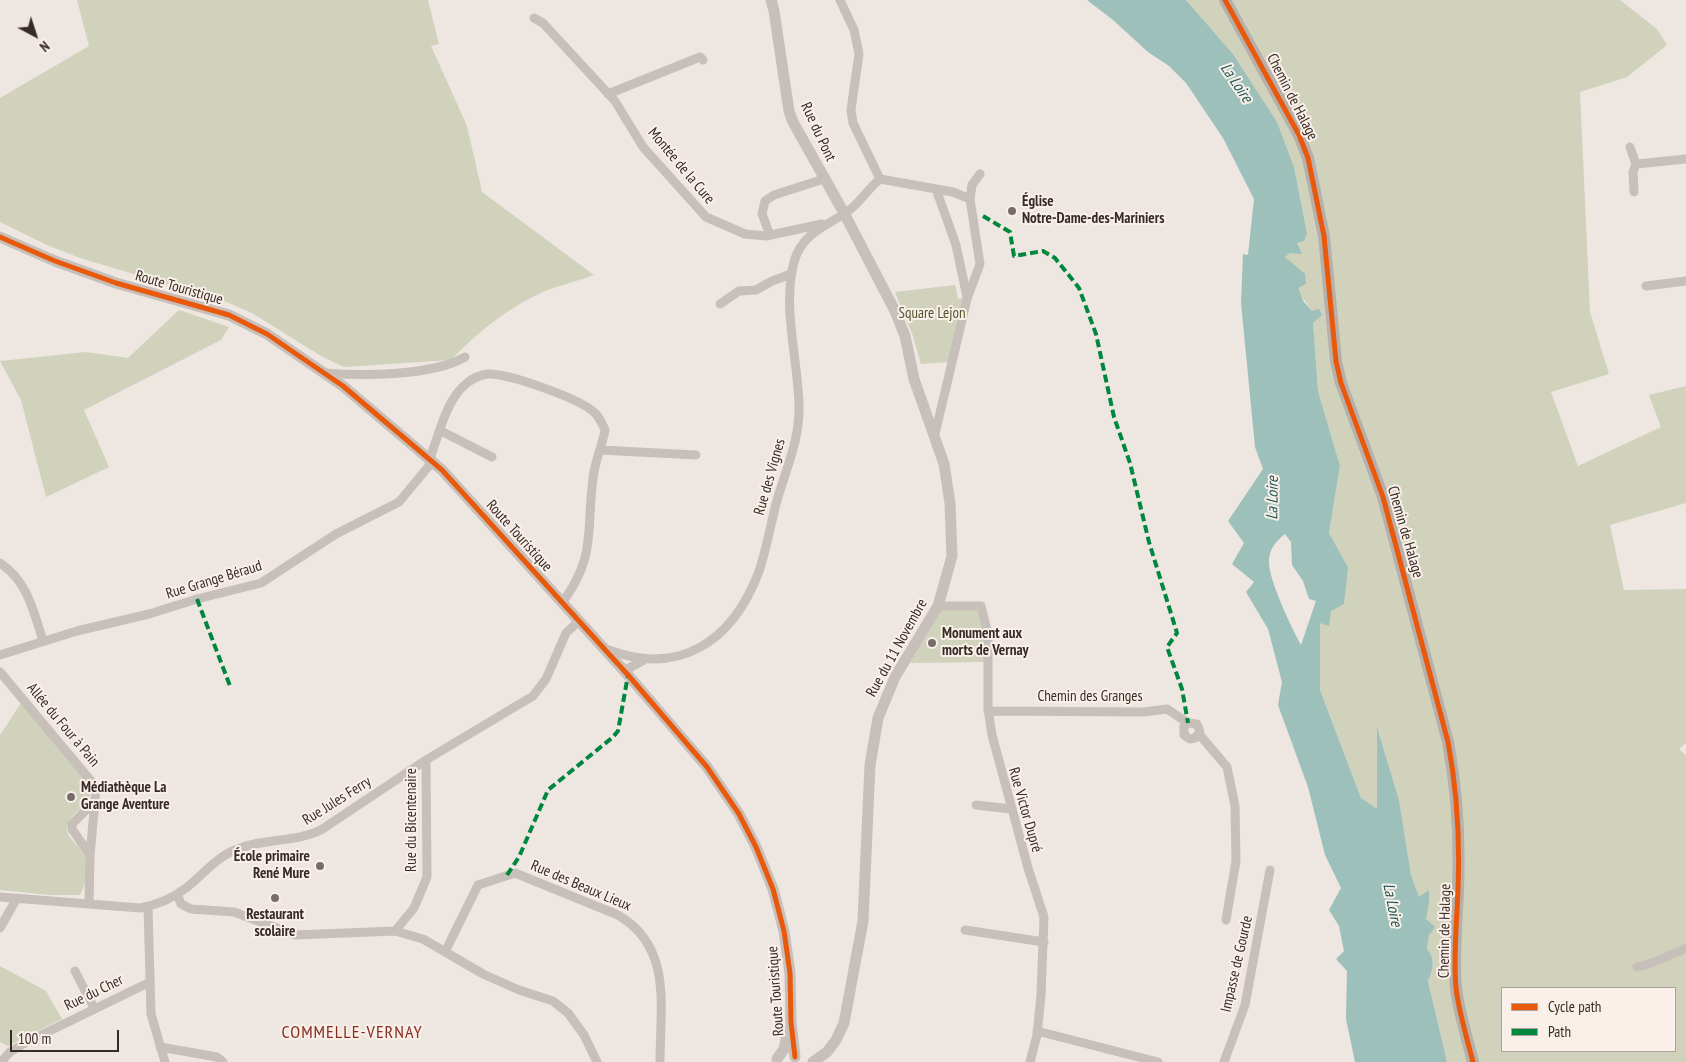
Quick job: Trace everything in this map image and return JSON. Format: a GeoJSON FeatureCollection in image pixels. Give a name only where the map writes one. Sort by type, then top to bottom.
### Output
{"type":"FeatureCollection","features":[{"type":"Feature","properties":{"kind":"main road","name":"Chemin de Halage"},"geometry":{"type":"LineString","coordinates":[[1225,0],[1299,135],[1308,158],[1324,236],[1336,361],[1341,383],[1346,402],[1383,497],[1448,742],[1458,809],[1459,862],[1456,981],[1473,1062]]}},
{"type":"Feature","properties":{"kind":"street","name":"Rue du Pont"},"geometry":{"type":"LineString","coordinates":[[770,0],[774,11],[789,111],[844,213]]}},
{"type":"Feature","properties":{"kind":"street"},"geometry":{"type":"LineString","coordinates":[[840,0],[854,30],[859,54],[852,110],[853,123],[880,180],[936,189],[970,199]]}},
{"type":"Feature","properties":{"kind":"street","name":"Montée de la Cure"},"geometry":{"type":"LineString","coordinates":[[534,18],[543,23],[608,94],[644,147],[706,217],[745,234],[770,235],[825,223]]}},
{"type":"Feature","properties":{"kind":"street"},"geometry":{"type":"LineString","coordinates":[[608,94],[700,57],[703,60]]}},
{"type":"Feature","properties":{"kind":"street"},"geometry":{"type":"LineString","coordinates":[[1630,147],[1636,164],[1632,172],[1634,192]]}},
{"type":"Feature","properties":{"kind":"street"},"geometry":{"type":"LineString","coordinates":[[1636,164],[1686,159]]}},
{"type":"Feature","properties":{"kind":"street"},"geometry":{"type":"LineString","coordinates":[[935,434],[967,299],[980,264],[970,199],[972,186],[980,174]]}},
{"type":"Feature","properties":{"kind":"street"},"geometry":{"type":"LineString","coordinates":[[770,235],[762,214],[765,201],[774,195],[824,179]]}},
{"type":"Feature","properties":{"kind":"street","name":"Rue des Vignes"},"geometry":{"type":"LineString","coordinates":[[603,648],[644,660],[677,656],[700,648],[717,638],[748,597],[759,572],[796,439],[799,406],[792,324],[791,274],[794,260],[803,244],[825,223],[852,208],[880,180]]}},
{"type":"Feature","properties":{"kind":"street"},"geometry":{"type":"LineString","coordinates":[[936,189],[956,245],[967,299]]}},
{"type":"Feature","properties":{"kind":"street","name":"Rue du 11 Novembre"},"geometry":{"type":"LineString","coordinates":[[813,1062],[827,1052],[836,1040],[844,1023],[863,921],[870,765],[878,718],[895,677],[938,606],[952,556],[950,503],[944,464],[914,379],[902,328],[844,213]]}},
{"type":"Feature","properties":{"kind":"street","name":"Route Touristique"},"geometry":{"type":"LineString","coordinates":[[0,237],[55,261],[116,283],[229,315],[267,334],[343,386],[432,460],[628,675],[706,767],[739,814],[756,847],[772,889],[784,931],[790,973],[791,1022],[798,1059]]}},
{"type":"Feature","properties":{"kind":"street"},"geometry":{"type":"LineString","coordinates":[[720,304],[739,291],[756,290],[772,281],[791,274]]}},
{"type":"Feature","properties":{"kind":"street"},"geometry":{"type":"LineString","coordinates":[[1646,286],[1686,281]]}},
{"type":"Feature","properties":{"kind":"street"},"geometry":{"type":"LineString","coordinates":[[324,373],[350,375],[442,368],[465,357]]}},
{"type":"Feature","properties":{"kind":"street","name":"Rue Grange Béraud"},"geometry":{"type":"LineString","coordinates":[[0,655],[43,641],[261,583],[336,534],[399,502],[432,460],[441,431],[457,392],[473,379],[487,374],[515,378],[582,404],[596,414],[605,430],[593,476],[588,550],[579,576],[562,603]]}},
{"type":"Feature","properties":{"kind":"street"},"geometry":{"type":"LineString","coordinates":[[441,431],[492,457]]}},
{"type":"Feature","properties":{"kind":"street"},"geometry":{"type":"LineString","coordinates":[[600,450],[696,455]]}},
{"type":"Feature","properties":{"kind":"street"},"geometry":{"type":"LineString","coordinates":[[0,563],[13,573],[25,591],[43,641]]}},
{"type":"Feature","properties":{"kind":"street","name":"Rue Victor Dupré"},"geometry":{"type":"LineString","coordinates":[[938,606],[981,606],[988,634],[988,710],[992,735],[1011,809],[1044,917],[1044,942],[1037,1031],[1030,1062]]}},
{"type":"Feature","properties":{"kind":"street","name":"Rue Jules Ferry"},"geometry":{"type":"LineString","coordinates":[[0,898],[148,906],[177,894],[219,859],[235,850],[259,844],[304,838],[321,830],[426,760],[533,696],[546,679],[566,633],[579,621]]}},
{"type":"Feature","properties":{"kind":"street"},"geometry":{"type":"LineString","coordinates":[[628,675],[629,668],[644,660]]}},
{"type":"Feature","properties":{"kind":"street","name":"Allée du Four à Pain"},"geometry":{"type":"LineString","coordinates":[[0,672],[96,787],[90,855]]}},
{"type":"Feature","properties":{"kind":"street","name":"Chemin des Granges"},"geometry":{"type":"LineString","coordinates":[[988,710],[1144,712],[1163,709],[1188,723]]}},
{"type":"Feature","properties":{"kind":"street"},"geometry":{"type":"LineString","coordinates":[[1199,734],[1193,739],[1185,737],[1183,729],[1188,723],[1194,723],[1198,726],[1199,734],[1227,767],[1235,806],[1236,861],[1226,920]]}},
{"type":"Feature","properties":{"kind":"street","name":"Rue du Bicentenaire"},"geometry":{"type":"LineString","coordinates":[[395,931],[414,908],[427,877],[426,760]]}},
{"type":"Feature","properties":{"kind":"street"},"geometry":{"type":"LineString","coordinates":[[89,904],[90,855],[72,829],[72,824],[95,801]]}},
{"type":"Feature","properties":{"kind":"street"},"geometry":{"type":"LineString","coordinates":[[976,805],[1011,809]]}},
{"type":"Feature","properties":{"kind":"street","name":"Impasse de Gourde"},"geometry":{"type":"LineString","coordinates":[[1224,1062],[1245,1005],[1270,870]]}},
{"type":"Feature","properties":{"kind":"street","name":"Rue des Beaux Lieux"},"geometry":{"type":"LineString","coordinates":[[444,952],[478,885],[515,873],[618,915],[632,923],[646,938],[659,971],[660,1062]]}},
{"type":"Feature","properties":{"kind":"street"},"geometry":{"type":"LineString","coordinates":[[177,894],[182,904],[191,909],[234,912],[295,935],[395,931],[423,939],[483,974],[519,990],[553,1001],[568,1013],[584,1035],[597,1062]]}},
{"type":"Feature","properties":{"kind":"street"},"geometry":{"type":"LineString","coordinates":[[0,928],[17,898]]}},
{"type":"Feature","properties":{"kind":"street"},"geometry":{"type":"LineString","coordinates":[[148,906],[151,1014],[165,1062]]}},
{"type":"Feature","properties":{"kind":"street"},"geometry":{"type":"LineString","coordinates":[[965,930],[1044,942]]}},
{"type":"Feature","properties":{"kind":"street"},"geometry":{"type":"LineString","coordinates":[[1637,967],[1652,963],[1686,948]]}},
{"type":"Feature","properties":{"kind":"street"},"geometry":{"type":"LineString","coordinates":[[75,971],[94,1008]]}},
{"type":"Feature","properties":{"kind":"street","name":"Rue du Cher"},"geometry":{"type":"LineString","coordinates":[[1,1062],[16,1048],[150,982]]}},
{"type":"Feature","properties":{"kind":"street","name":"Route Touristique"},"geometry":{"type":"LineString","coordinates":[[776,1061],[784,1049],[791,1022]]}},
{"type":"Feature","properties":{"kind":"street"},"geometry":{"type":"LineString","coordinates":[[1037,1031],[1158,1062]]}},
{"type":"Feature","properties":{"kind":"street"},"geometry":{"type":"LineString","coordinates":[[160,1047],[217,1057],[223,1062]]}},
{"type":"Feature","properties":{"kind":"street"},"geometry":{"type":"LineString","coordinates":[[776,1061],[786,1055],[798,1059],[827,1052]]}},
{"type":"Feature","properties":{"kind":"green space"},"geometry":{"type":"Polygon","coordinates":[[[77,0],[428,0],[439,44],[431,46],[467,126],[482,192],[594,275],[549,290],[517,305],[482,330],[451,360],[344,367],[321,356],[252,313],[224,301],[80,258],[47,245],[0,222],[0,98],[89,46],[77,0]]]}},
{"type":"Feature","properties":{"kind":"green space"},"geometry":{"type":"Polygon","coordinates":[[[1186,0],[1620,0],[1657,29],[1667,45],[1627,77],[1580,92],[1590,312],[1609,374],[1551,392],[1578,466],[1661,427],[1649,395],[1686,386],[1686,503],[1610,525],[1624,590],[1686,589],[1686,743],[1679,749],[1686,755],[1686,1062],[1447,1062],[1428,981],[1433,965],[1432,957],[1427,949],[1429,935],[1426,919],[1429,891],[1419,898],[1411,875],[1399,800],[1378,730],[1377,810],[1361,798],[1320,690],[1320,623],[1331,611],[1348,567],[1329,533],[1340,466],[1318,391],[1312,311],[1298,291],[1298,287],[1306,284],[1285,257],[1307,233],[1294,167],[1277,122],[1233,54],[1186,0]]]}},
{"type":"Feature","properties":{"kind":"green space","name":"Square Lejon"},"geometry":{"type":"Polygon","coordinates":[[[955,285],[958,299],[963,298],[950,362],[921,364],[913,336],[895,292],[955,285]]]}},
{"type":"Feature","properties":{"kind":"green space"},"geometry":{"type":"Polygon","coordinates":[[[179,310],[229,327],[221,340],[84,410],[109,467],[46,497],[21,400],[0,361],[86,352],[128,358],[179,310]]]}},
{"type":"Feature","properties":{"kind":"green space"},"geometry":{"type":"Polygon","coordinates":[[[942,610],[978,610],[985,634],[986,662],[910,663],[942,610]]]}},
{"type":"Feature","properties":{"kind":"green space"},"geometry":{"type":"Polygon","coordinates":[[[21,703],[91,787],[89,802],[72,816],[67,828],[69,836],[84,854],[87,862],[84,887],[80,895],[50,895],[0,890],[0,735],[21,703]]]}},
{"type":"Feature","properties":{"kind":"green space"},"geometry":{"type":"Polygon","coordinates":[[[0,966],[46,991],[62,1019],[8,1046],[0,1042],[0,966]]]}},
{"type":"Feature","properties":{"kind":"water","name":"La Loire"},"geometry":{"type":"Polygon","coordinates":[[[1087,0],[1186,0],[1233,54],[1277,122],[1294,167],[1307,233],[1304,241],[1297,243],[1302,254],[1290,253],[1285,257],[1305,274],[1306,284],[1298,288],[1304,302],[1312,311],[1319,309],[1322,315],[1313,323],[1318,391],[1340,466],[1329,533],[1348,567],[1344,604],[1331,611],[1329,626],[1320,623],[1320,690],[1361,798],[1377,809],[1377,727],[1399,800],[1411,875],[1419,897],[1429,890],[1426,919],[1435,927],[1429,935],[1427,949],[1433,961],[1428,981],[1447,1062],[1355,1062],[1346,1019],[1347,971],[1336,959],[1344,951],[1339,926],[1329,910],[1341,888],[1325,855],[1308,787],[1278,705],[1282,682],[1268,629],[1246,592],[1254,582],[1232,564],[1244,543],[1228,521],[1263,469],[1255,447],[1241,303],[1243,254],[1248,255],[1254,199],[1223,138],[1186,83],[1169,66],[1148,52],[1113,20],[1087,0]],[[1285,534],[1273,546],[1269,563],[1277,592],[1301,645],[1316,601],[1309,599],[1303,581],[1292,565],[1291,542],[1285,534]]]}},
{"type":"Feature","properties":{"kind":"marked path"},"geometry":{"type":"LineString","coordinates":[[983,216],[1010,232],[1014,256],[1043,251],[1055,258],[1079,288],[1096,334],[1114,417],[1130,463],[1149,542],[1177,633],[1167,647],[1182,689],[1188,723]]}},
{"type":"Feature","properties":{"kind":"marked path"},"geometry":{"type":"LineString","coordinates":[[197,599],[230,686]]}},
{"type":"Feature","properties":{"kind":"marked path"},"geometry":{"type":"LineString","coordinates":[[507,875],[519,857],[548,790],[618,731],[628,675]]}},
{"type":"Feature","properties":{"kind":"cycle path"},"geometry":{"type":"LineString","coordinates":[[1225,0],[1299,135],[1308,158],[1324,236],[1336,361],[1341,383],[1383,497],[1448,742],[1454,778],[1458,834],[1459,871],[1455,976],[1461,1016],[1473,1062]]}},
{"type":"Feature","properties":{"kind":"cycle path"},"geometry":{"type":"LineString","coordinates":[[0,237],[55,261],[116,283],[229,315],[267,334],[343,386],[442,470],[628,675],[707,767],[739,814],[756,847],[773,889],[784,931],[790,973],[791,1022],[795,1057]]}},
{"type":"Feature","properties":{"kind":"place","name":"Église Notre-Dame-des-Mariniers"},"geometry":{"type":"Point","coordinates":[1012,211]}},
{"type":"Feature","properties":{"kind":"place","name":"Monument aux morts de Vernay"},"geometry":{"type":"Point","coordinates":[932,643]}},
{"type":"Feature","properties":{"kind":"place","name":"Médiathèque La Grange Aventure"},"geometry":{"type":"Point","coordinates":[71,797]}},
{"type":"Feature","properties":{"kind":"place","name":"École primaire René Mure"},"geometry":{"type":"Point","coordinates":[320,866]}},
{"type":"Feature","properties":{"kind":"place","name":"Restaurant scolaire"},"geometry":{"type":"Point","coordinates":[275,898]}},
{"type":"Feature","properties":{"kind":"district","name":"COMMELLE-VERNAY"},"geometry":{"type":"Point","coordinates":[352,1033]}}]}
